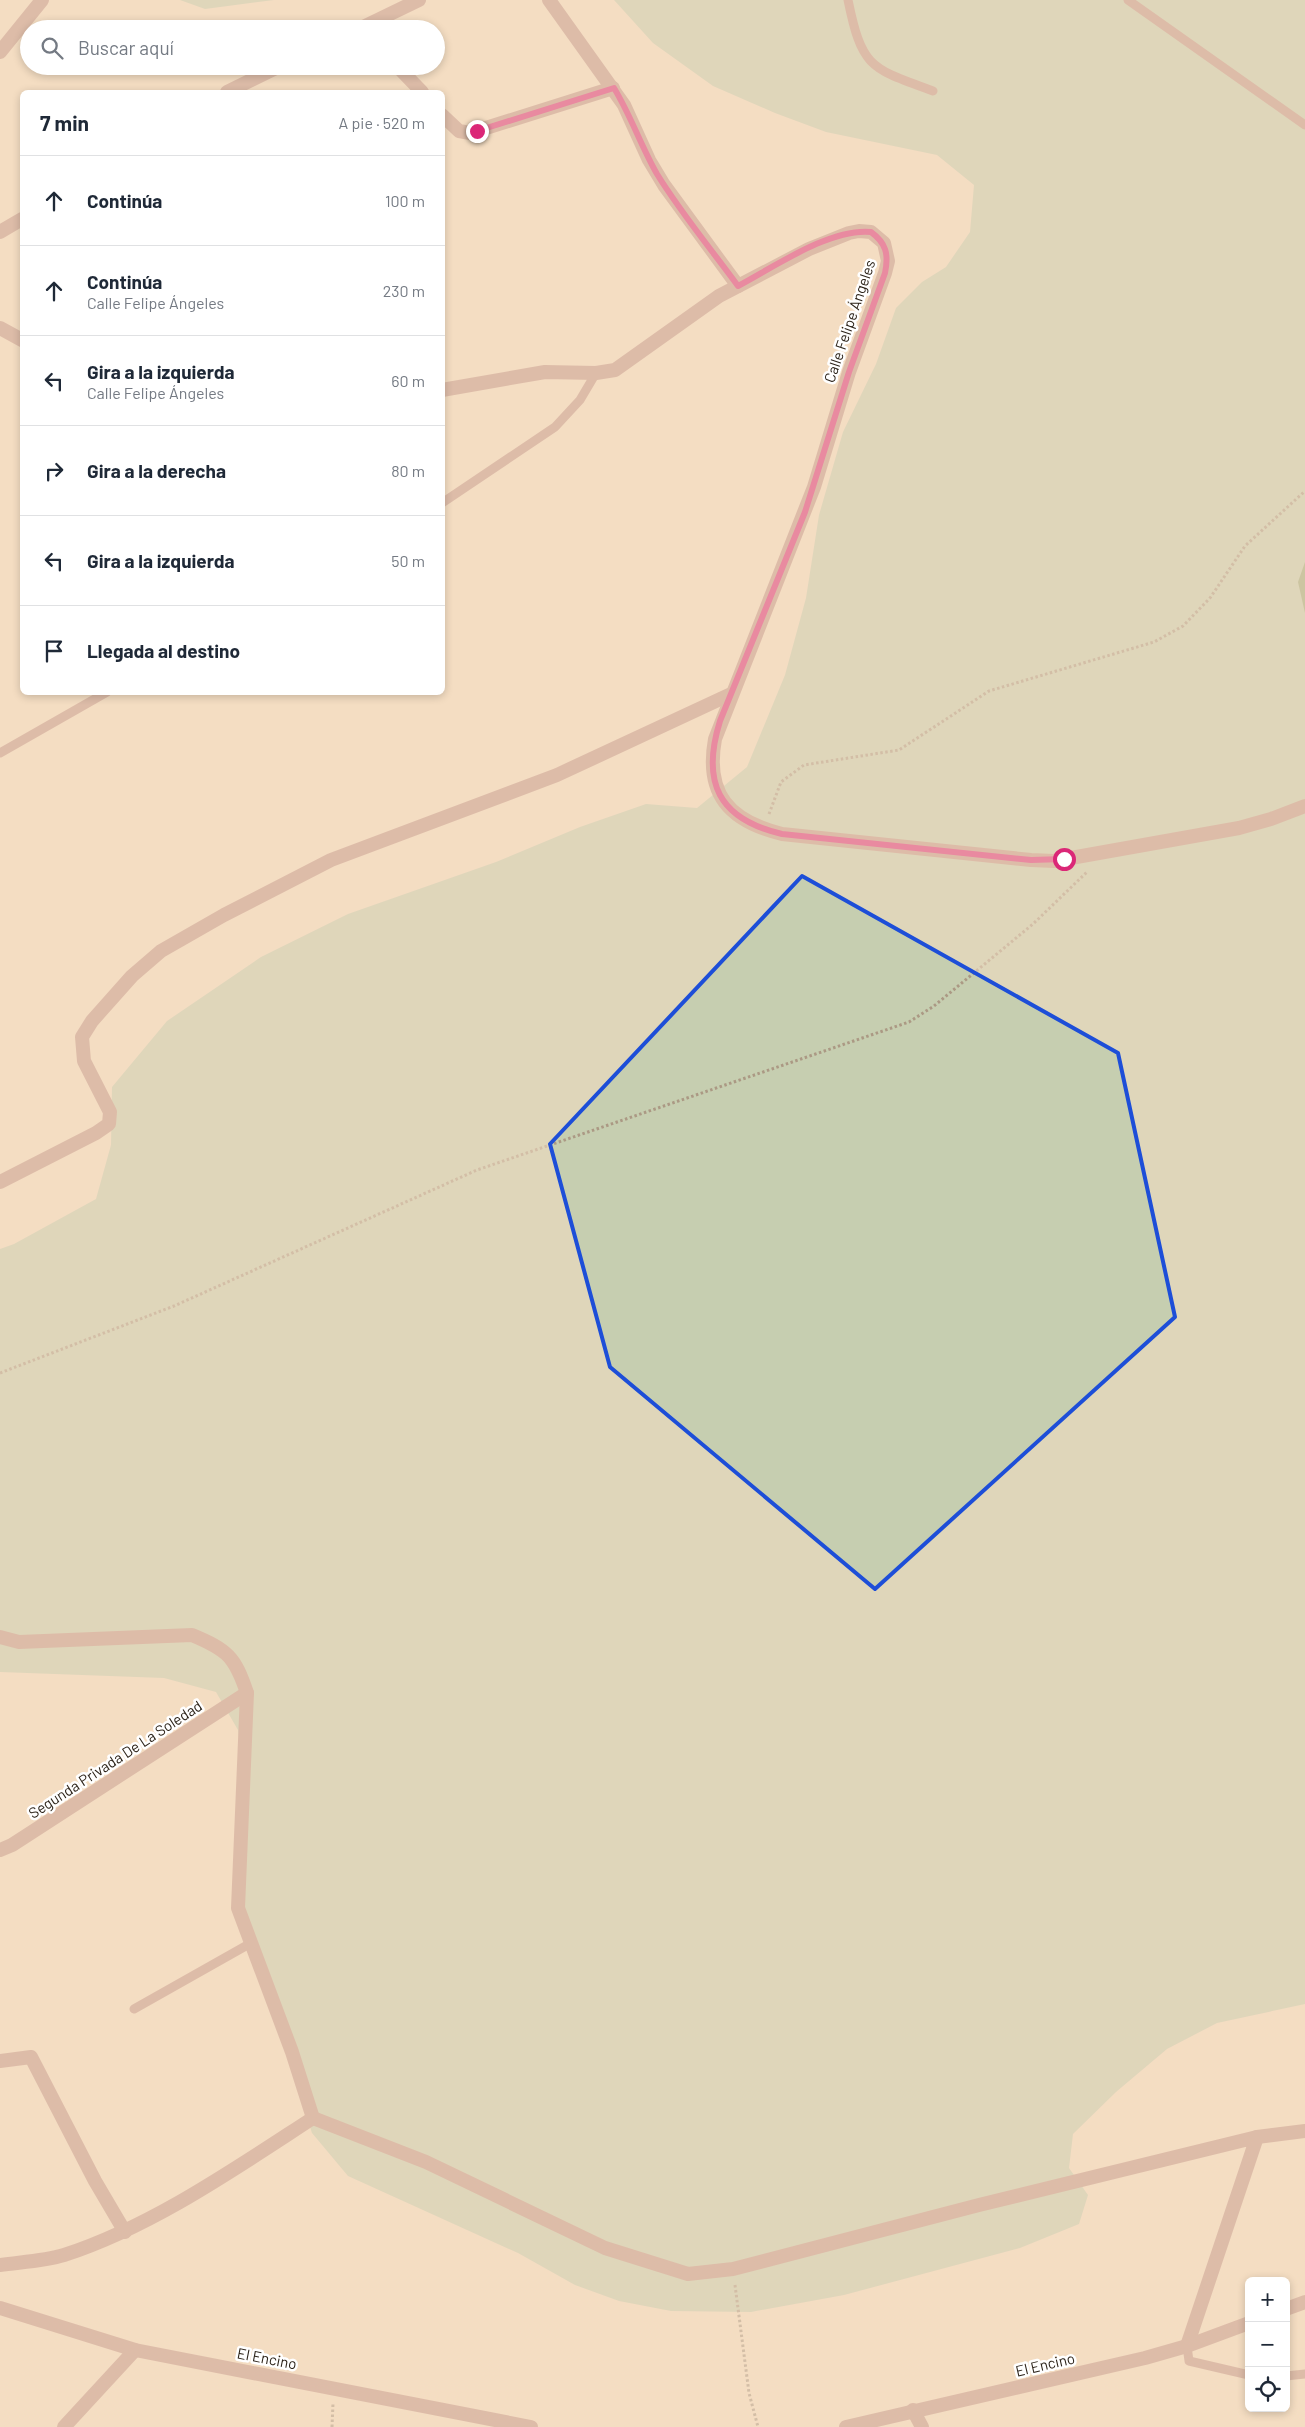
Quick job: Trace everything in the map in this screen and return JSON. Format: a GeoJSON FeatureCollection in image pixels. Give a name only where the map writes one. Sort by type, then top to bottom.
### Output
{"type":"FeatureCollection","features":[{"type":"Feature","properties":{"kind":"street"},"geometry":{"type":"LineString","coordinates":[[26,20],[42,0]]}},
{"type":"Feature","properties":{"kind":"street"},"geometry":{"type":"LineString","coordinates":[[378,20],[419,0]]}},
{"type":"Feature","properties":{"kind":"street"},"geometry":{"type":"LineString","coordinates":[[549,0],[614,88],[632,120],[649,160],[664,185],[738,286]]}},
{"type":"Feature","properties":{"kind":"street"},"geometry":{"type":"LineString","coordinates":[[0,52],[20,27]]}},
{"type":"Feature","properties":{"kind":"street"},"geometry":{"type":"LineString","coordinates":[[231,90],[262,75]]}},
{"type":"Feature","properties":{"kind":"street"},"geometry":{"type":"LineString","coordinates":[[406,75],[420,90]]}},
{"type":"Feature","properties":{"kind":"street"},"geometry":{"type":"LineString","coordinates":[[445,118],[460,131],[470,133],[614,88]]}},
{"type":"Feature","properties":{"kind":"street"},"geometry":{"type":"LineString","coordinates":[[0,232],[20,219]]}},
{"type":"Feature","properties":{"kind":"street","name":"Calle Felipe Ángeles"},"geometry":{"type":"LineString","coordinates":[[445,389],[545,372],[596,374],[615,370],[626,364],[705,305],[738,286],[809,248],[849,233],[871,232],[884,243],[887,252],[885,273],[849,372],[805,512],[731,694],[713,748],[712,768],[715,784],[734,813],[748,823],[782,834],[1031,860],[1054,860],[1239,828],[1305,806]]}},
{"type":"Feature","properties":{"kind":"street"},"geometry":{"type":"LineString","coordinates":[[0,328],[20,339]]}},
{"type":"Feature","properties":{"kind":"street"},"geometry":{"type":"LineString","coordinates":[[0,1182],[96,1133],[109,1124],[111,1118],[108,1107],[82,1054],[82,1037],[92,1021],[132,976],[161,951],[224,915],[331,860],[572,769],[731,694]]}},
{"type":"Feature","properties":{"kind":"street"},"geometry":{"type":"LineString","coordinates":[[0,1638],[19,1642],[192,1635],[218,1646],[238,1668],[247,1693],[238,1908],[292,2052],[314,2118]]}},
{"type":"Feature","properties":{"kind":"street","name":"Segunda Privada De La Soledad"},"geometry":{"type":"LineString","coordinates":[[0,1850],[247,1693]]}},
{"type":"Feature","properties":{"kind":"street"},"geometry":{"type":"LineString","coordinates":[[0,2060],[31,2057],[95,2181],[125,2232]]}},
{"type":"Feature","properties":{"kind":"street"},"geometry":{"type":"LineString","coordinates":[[0,2265],[62,2256],[125,2232],[238,2167],[314,2118]]}},
{"type":"Feature","properties":{"kind":"street"},"geometry":{"type":"LineString","coordinates":[[314,2118],[426,2162],[605,2248],[688,2274],[733,2269],[979,2205],[1257,2137],[1305,2131]]}},
{"type":"Feature","properties":{"kind":"street"},"geometry":{"type":"LineString","coordinates":[[1187,2346],[1257,2137]]}},
{"type":"Feature","properties":{"kind":"street"},"geometry":{"type":"LineString","coordinates":[[1290,2308],[1305,2302]]}},
{"type":"Feature","properties":{"kind":"street","name":"El Encino"},"geometry":{"type":"LineString","coordinates":[[0,2308],[135,2350],[334,2387],[531,2427]]}},
{"type":"Feature","properties":{"kind":"street","name":"El Encino"},"geometry":{"type":"LineString","coordinates":[[846,2427],[1187,2346],[1245,2324]]}},
{"type":"Feature","properties":{"kind":"street"},"geometry":{"type":"LineString","coordinates":[[64,2427],[135,2350]]}},
{"type":"Feature","properties":{"kind":"street"},"geometry":{"type":"LineString","coordinates":[[914,2410],[922,2427]]}},
{"type":"Feature","properties":{"kind":"lane"},"geometry":{"type":"LineString","coordinates":[[848,0],[855,35],[867,58],[891,76],[933,91]]}},
{"type":"Feature","properties":{"kind":"lane"},"geometry":{"type":"LineString","coordinates":[[1128,0],[1305,125]]}},
{"type":"Feature","properties":{"kind":"lane"},"geometry":{"type":"LineString","coordinates":[[445,501],[555,427],[580,400],[596,374]]}},
{"type":"Feature","properties":{"kind":"lane"},"geometry":{"type":"LineString","coordinates":[[0,753],[102,695]]}},
{"type":"Feature","properties":{"kind":"lane"},"geometry":{"type":"LineString","coordinates":[[134,2009],[251,1943]]}},
{"type":"Feature","properties":{"kind":"lane"},"geometry":{"type":"LineString","coordinates":[[1187,2346],[1189,2361],[1245,2374]]}},
{"type":"Feature","properties":{"kind":"lane"},"geometry":{"type":"LineString","coordinates":[[1290,2376],[1305,2374]]}},
{"type":"Feature","properties":{"kind":"path"},"geometry":{"type":"LineString","coordinates":[[763,829],[781,782],[804,765],[899,750],[989,692],[1154,642],[1183,626],[1210,598],[1245,546],[1305,491]]}},
{"type":"Feature","properties":{"kind":"path"},"geometry":{"type":"LineString","coordinates":[[0,1373],[174,1306],[477,1170],[909,1022],[934,1006],[1033,924],[1089,870]]}},
{"type":"Feature","properties":{"kind":"path"},"geometry":{"type":"LineString","coordinates":[[733,2269],[749,2393],[758,2427]]}},
{"type":"Feature","properties":{"kind":"path"},"geometry":{"type":"LineString","coordinates":[[332,2427],[334,2387]]}},
{"type":"Feature","properties":{"kind":"highlighted area"},"geometry":{"type":"Polygon","coordinates":[[[802,876],[1118,1053],[1175,1317],[875,1589],[610,1367],[550,1144],[802,876]]]}},
{"type":"Feature","properties":{"kind":"green space"},"geometry":{"type":"Polygon","coordinates":[[[180,0],[274,0],[205,9],[180,0]]]}},
{"type":"Feature","properties":{"kind":"green space"},"geometry":{"type":"Polygon","coordinates":[[[614,0],[1305,0],[1305,2004],[1217,2023],[1167,2049],[1116,2092],[1073,2134],[1069,2168],[1088,2195],[1079,2224],[1020,2248],[844,2295],[751,2312],[671,2311],[619,2301],[575,2285],[518,2253],[348,2176],[312,2133],[292,2070],[245,1943],[240,1891],[244,1784],[238,1730],[216,1692],[164,1678],[0,1672],[0,1249],[14,1244],[96,1199],[111,1145],[112,1087],[167,1021],[261,957],[348,914],[496,862],[580,827],[646,804],[697,808],[747,767],[785,675],[806,598],[819,515],[843,432],[876,364],[896,308],[922,282],[946,267],[970,232],[974,185],[937,155],[826,132],[775,113],[713,86],[653,43],[614,0]]]}},
{"type":"Feature","properties":{"kind":"green space"},"geometry":{"type":"Polygon","coordinates":[[[1305,562],[1305,613],[1298,582],[1305,562]]]}},
{"type":"Feature","properties":{"kind":"route"},"geometry":{"type":"LineString","coordinates":[[477,131],[614,88],[632,120],[649,160],[664,185],[738,286],[809,248],[849,233],[859,231],[871,232],[884,243],[888,262],[885,273],[849,372],[814,487],[720,721],[712,757],[715,784],[734,813],[748,823],[782,834],[1031,860],[1064,859]]}}]}
